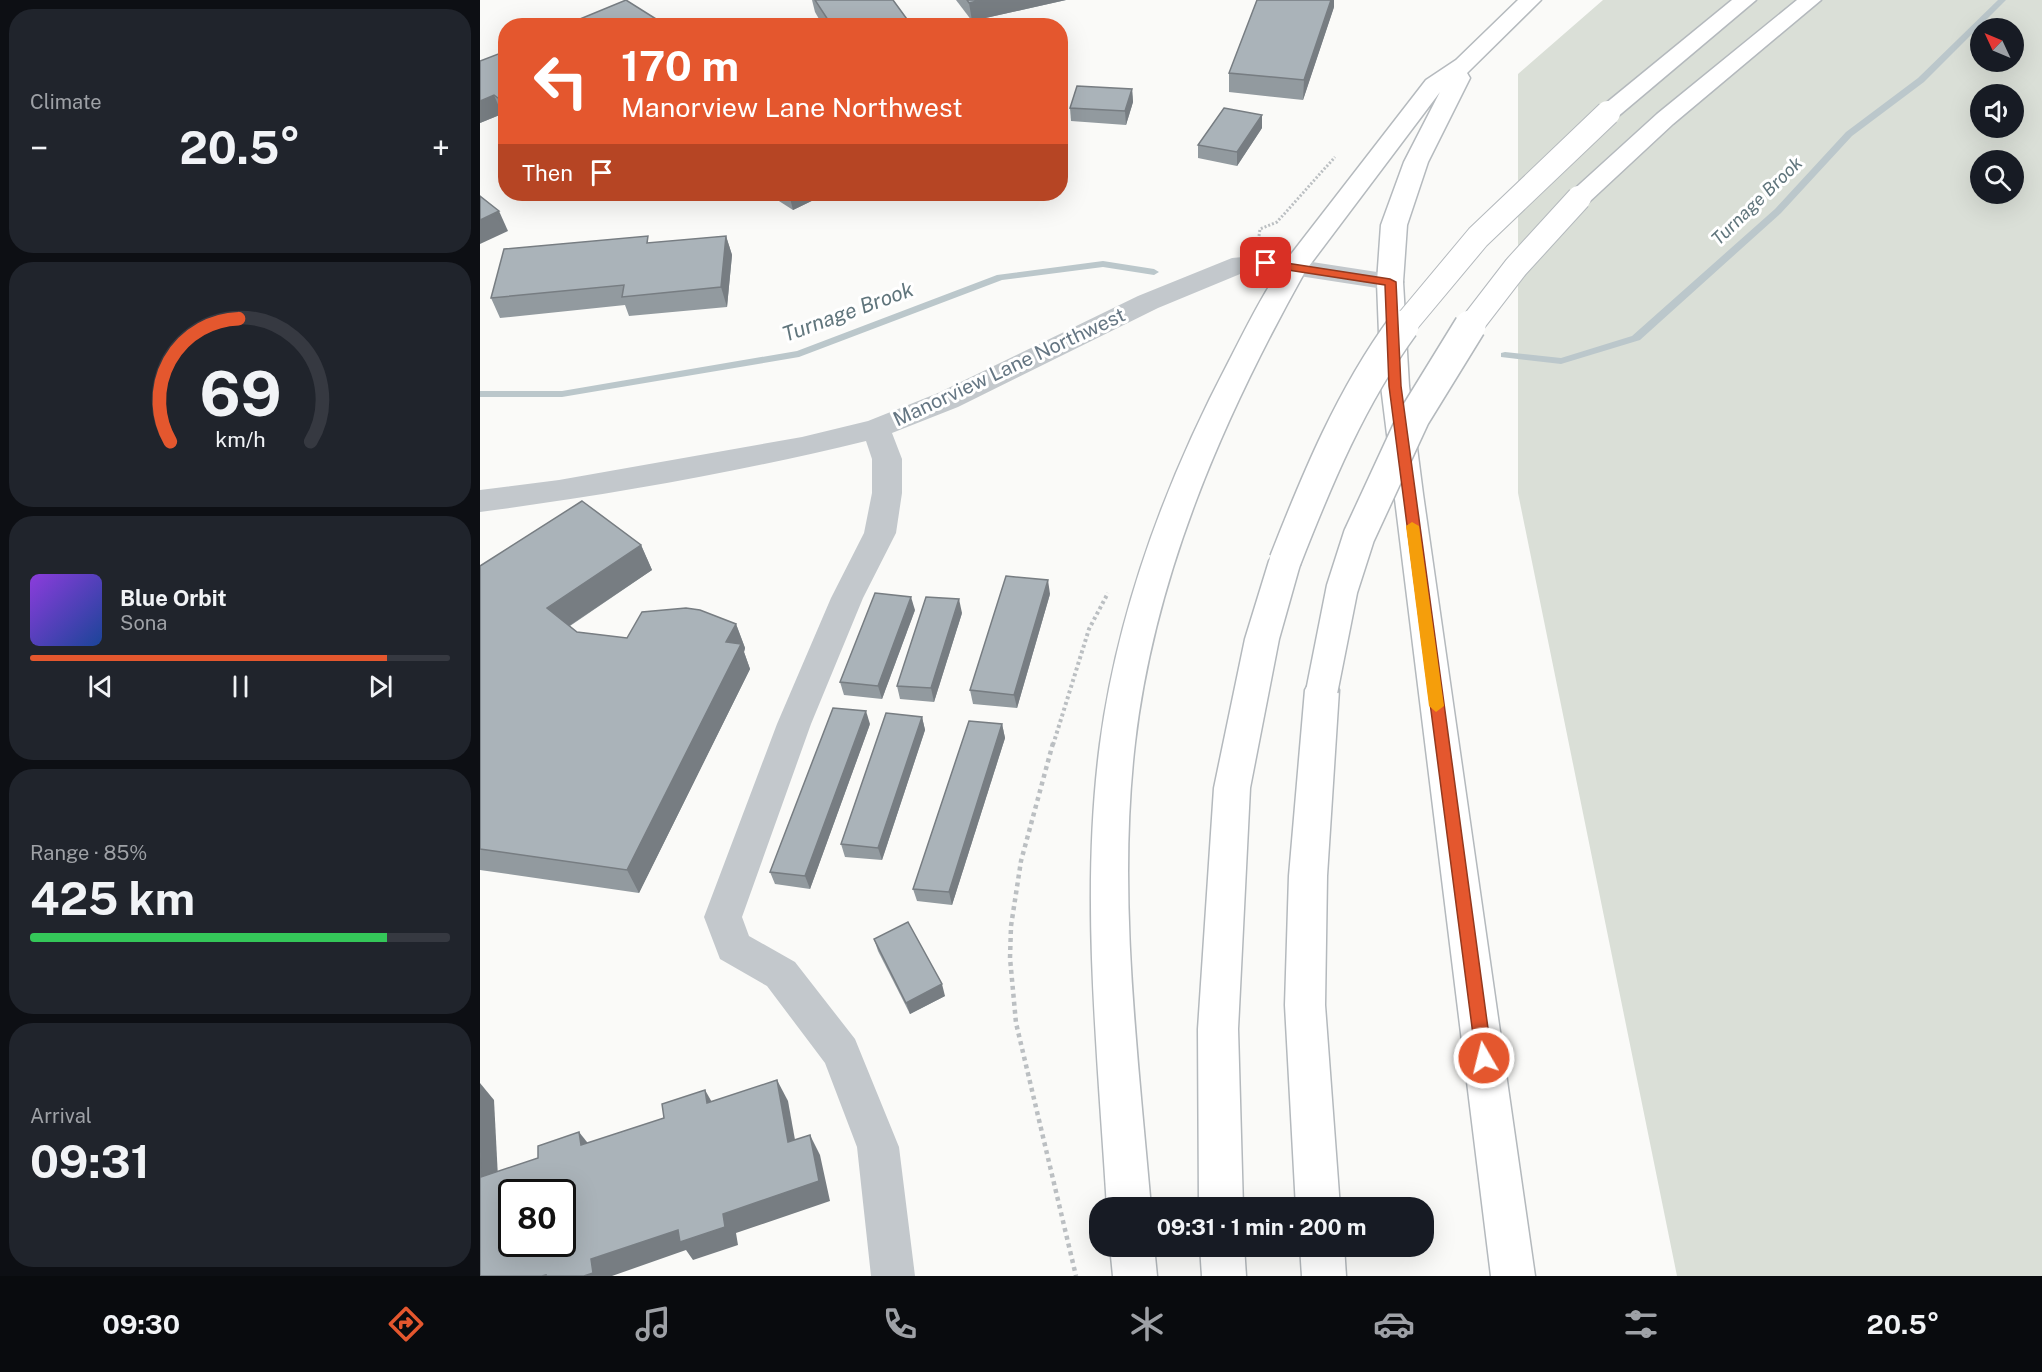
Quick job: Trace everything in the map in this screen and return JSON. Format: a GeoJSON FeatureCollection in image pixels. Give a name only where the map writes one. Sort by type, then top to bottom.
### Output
{"type":"FeatureCollection","features":[{"type":"Feature","properties":{"kind":"main road"},"geometry":{"type":"LineString","coordinates":[[1127,1197],[1113,953],[1112,814],[1122,716],[1152,575],[1201,448],[1270,308],[1294,268],[1396,130],[1426,94],[1434,85],[1464,65],[1530,0]]}},
{"type":"Feature","properties":{"kind":"main road"},"geometry":{"type":"LineString","coordinates":[[1221,1197],[1218,1029],[1232,788],[1262,639],[1285,561],[1321,467],[1368,379],[1417,307],[1465,250],[1526,187],[1608,113],[1745,0]]}},
{"type":"Feature","properties":{"kind":"main road"},"geometry":{"type":"LineString","coordinates":[[1317,1197],[1305,1005],[1308,876],[1322,690],[1351,557],[1387,469],[1431,383],[1466,327],[1509,271],[1579,198],[1665,119],[1810,0]]}},
{"type":"Feature","properties":{"kind":"main road"},"geometry":{"type":"LineString","coordinates":[[1464,65],[1416,162],[1394,225],[1390,282],[1395,386],[1408,494],[1513,1276]]}},
{"type":"Feature","properties":{"kind":"main road"},"geometry":{"type":"LineString","coordinates":[[1133,1257],[1135,1276]]}},
{"type":"Feature","properties":{"kind":"main road"},"geometry":{"type":"LineString","coordinates":[[1223,1257],[1224,1276]]}},
{"type":"Feature","properties":{"kind":"main road"},"geometry":{"type":"LineString","coordinates":[[1323,1257],[1324,1276]]}},
{"type":"Feature","properties":{"kind":"street","name":"Manorview Lane Northwest"},"geometry":{"type":"LineString","coordinates":[[480,501],[559,491],[802,447],[876,429],[948,400],[1148,302],[1228,268],[1255,262],[1390,282]]}},
{"type":"Feature","properties":{"kind":"street"},"geometry":{"type":"LineString","coordinates":[[876,429],[887,459],[887,493],[880,533],[847,598],[794,724],[723,917],[734,947],[781,974],[841,1052],[878,1148],[893,1276]]}},
{"type":"Feature","properties":{"kind":"shaded area"},"geometry":{"type":"Polygon","coordinates":[[[1603,0],[2042,0],[2042,1276],[1677,1276],[1518,493],[1518,74],[1603,0]]]}},
{"type":"Feature","properties":{"kind":"building"},"geometry":{"type":"Polygon","coordinates":[[[626,0],[654,18],[582,18],[626,0]]]}},
{"type":"Feature","properties":{"kind":"building"},"geometry":{"type":"Polygon","coordinates":[[[815,0],[893,0],[906,18],[827,18],[815,0]]]}},
{"type":"Feature","properties":{"kind":"building"},"geometry":{"type":"Polygon","coordinates":[[[1257,0],[1331,0],[1304,80],[1229,73],[1257,0]]]}},
{"type":"Feature","properties":{"kind":"building"},"geometry":{"type":"Polygon","coordinates":[[[498,54],[498,98],[494,95],[480,101],[480,61],[498,54]]]}},
{"type":"Feature","properties":{"kind":"building"},"geometry":{"type":"Polygon","coordinates":[[[1077,86],[1132,89],[1125,111],[1070,108],[1077,86]]]}},
{"type":"Feature","properties":{"kind":"building"},"geometry":{"type":"Polygon","coordinates":[[[1224,108],[1262,115],[1237,152],[1198,145],[1224,108]]]}},
{"type":"Feature","properties":{"kind":"building"},"geometry":{"type":"Polygon","coordinates":[[[480,196],[499,211],[480,220],[480,196]]]}},
{"type":"Feature","properties":{"kind":"building"},"geometry":{"type":"Polygon","coordinates":[[[648,236],[647,243],[726,236],[721,287],[622,297],[624,285],[491,298],[504,249],[648,236]]]}},
{"type":"Feature","properties":{"kind":"building"},"geometry":{"type":"Polygon","coordinates":[[[582,501],[641,545],[547,608],[577,632],[627,638],[642,612],[686,608],[700,610],[736,624],[726,642],[741,644],[627,870],[480,849],[480,566],[582,501]]]}},
{"type":"Feature","properties":{"kind":"building"},"geometry":{"type":"Polygon","coordinates":[[[1006,576],[1048,580],[1014,695],[970,690],[1006,576]]]}},
{"type":"Feature","properties":{"kind":"building"},"geometry":{"type":"Polygon","coordinates":[[[875,593],[911,597],[878,686],[840,682],[875,593]]]}},
{"type":"Feature","properties":{"kind":"building"},"geometry":{"type":"Polygon","coordinates":[[[926,597],[959,599],[931,688],[897,686],[926,597]]]}},
{"type":"Feature","properties":{"kind":"building"},"geometry":{"type":"Polygon","coordinates":[[[833,708],[866,711],[805,876],[770,872],[833,708]]]}},
{"type":"Feature","properties":{"kind":"building"},"geometry":{"type":"Polygon","coordinates":[[[886,713],[922,717],[878,848],[841,844],[886,713]]]}},
{"type":"Feature","properties":{"kind":"building"},"geometry":{"type":"Polygon","coordinates":[[[969,721],[1002,724],[949,892],[913,889],[969,721]]]}},
{"type":"Feature","properties":{"kind":"building"},"geometry":{"type":"Polygon","coordinates":[[[908,922],[942,984],[906,1003],[874,939],[908,922]]]}},
{"type":"Feature","properties":{"kind":"building"},"geometry":{"type":"Polygon","coordinates":[[[777,1080],[788,1142],[810,1135],[819,1181],[723,1214],[725,1227],[680,1242],[678,1230],[591,1259],[593,1273],[584,1276],[480,1276],[480,1152],[481,1177],[538,1158],[538,1146],[579,1132],[581,1145],[664,1118],[662,1104],[705,1090],[707,1103],[777,1080]]]}},
{"type":"Feature","properties":{"kind":"waterway","name":"Turnage Brook"},"geometry":{"type":"LineString","coordinates":[[1505,355],[1561,361],[1636,338],[1778,211],[1849,134],[1921,80],[2002,0]]}},
{"type":"Feature","properties":{"kind":"waterway","name":"Turnage Brook"},"geometry":{"type":"LineString","coordinates":[[480,394],[562,394],[799,354],[1000,277],[1103,264],[1154,272]]}},
{"type":"Feature","properties":{"kind":"slow traffic"},"geometry":{"type":"LineString","coordinates":[[1412,526],[1436,706]]}},
{"type":"Feature","properties":{"kind":"route"},"geometry":{"type":"LineString","coordinates":[[1266,263],[1390,282],[1395,386],[1408,494],[1484,1058]]}}]}
